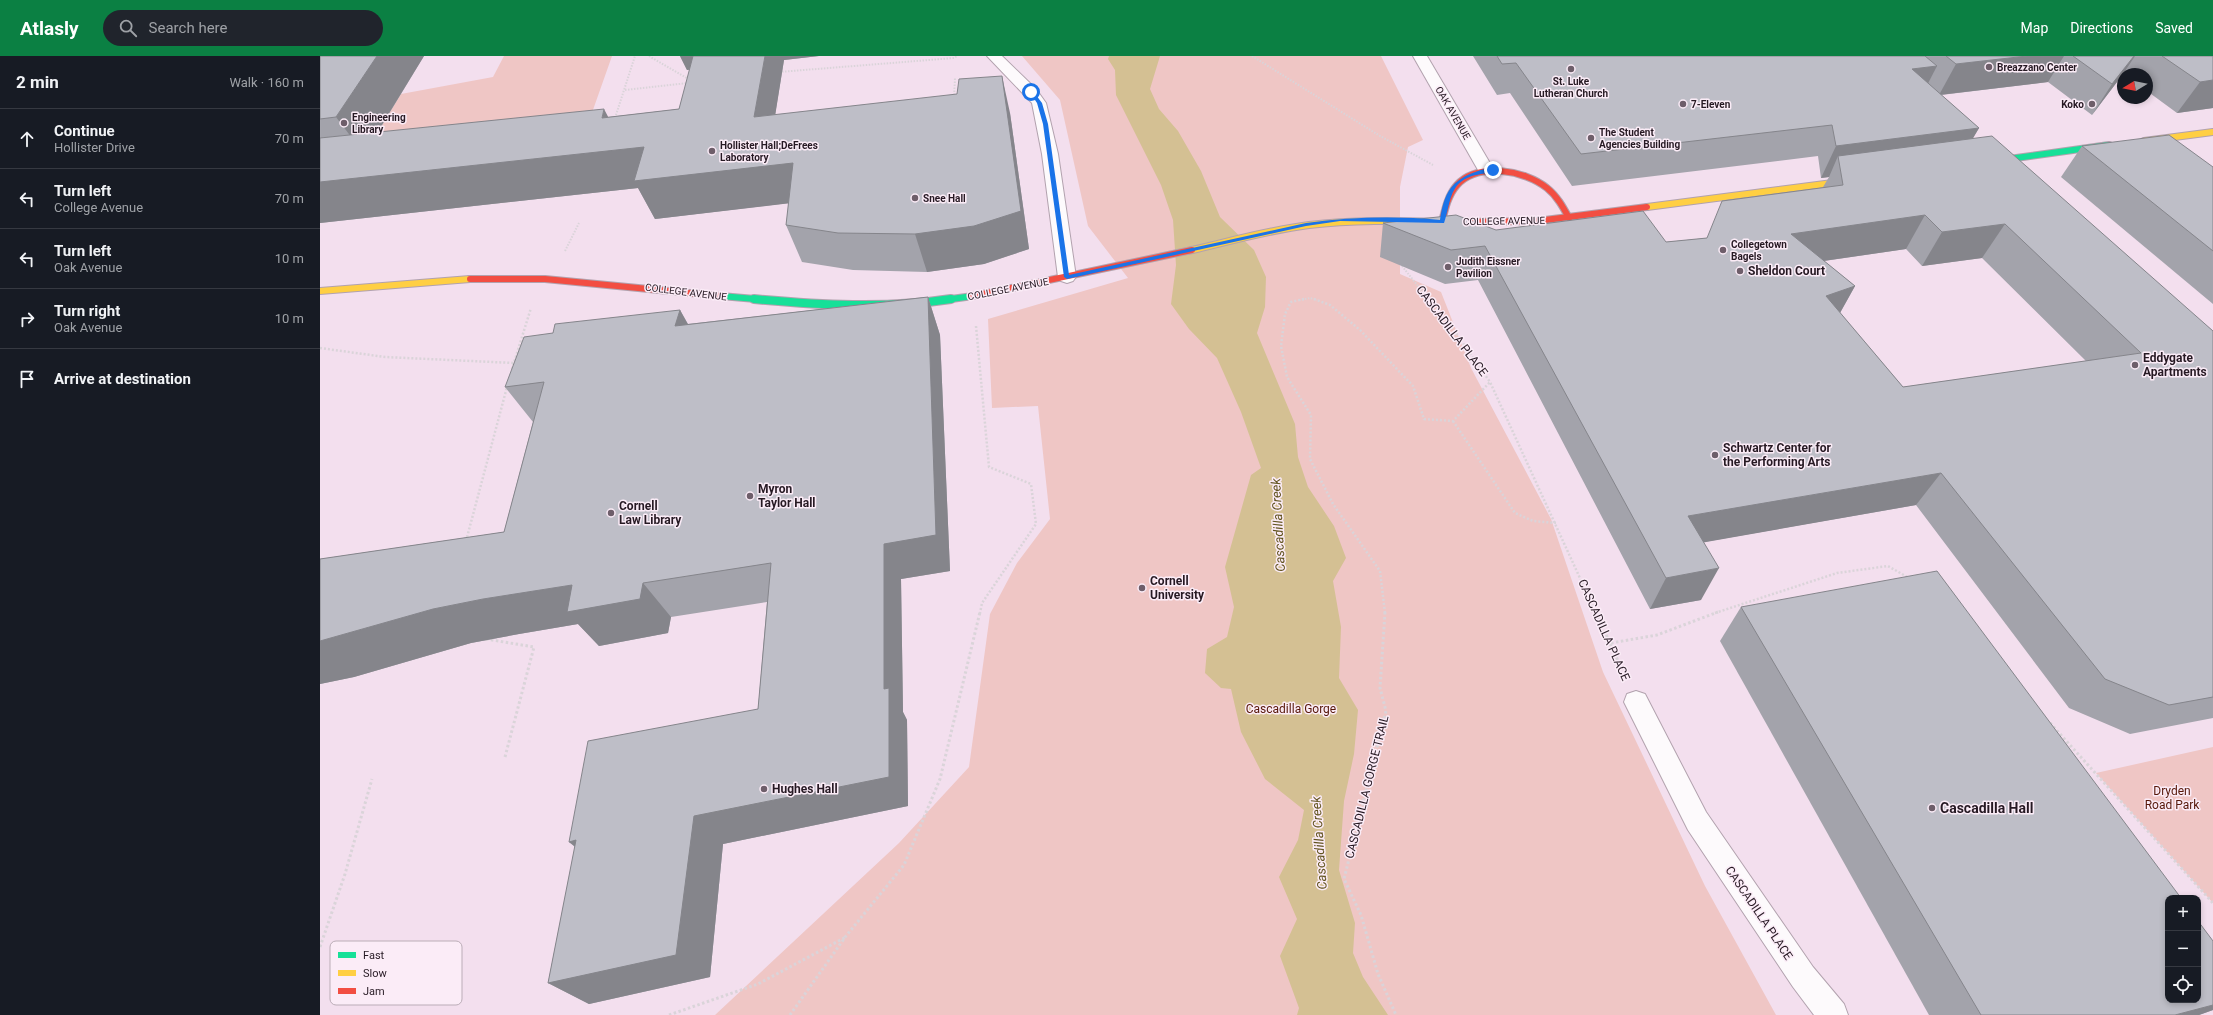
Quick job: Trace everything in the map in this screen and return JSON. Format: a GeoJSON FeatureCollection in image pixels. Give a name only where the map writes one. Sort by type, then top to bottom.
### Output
{"type":"FeatureCollection","features":[{"type":"Feature","properties":{"kind":"street"},"geometry":{"type":"LineString","coordinates":[[994,56],[1031,92],[1040,103],[1050,154],[1067,277]]}},
{"type":"Feature","properties":{"kind":"street","name":"OAK AVENUE"},"geometry":{"type":"LineString","coordinates":[[1420,56],[1486,170]]}},
{"type":"Feature","properties":{"kind":"street"},"geometry":{"type":"LineString","coordinates":[[2131,142],[2213,132]]}},
{"type":"Feature","properties":{"kind":"street"},"geometry":{"type":"LineString","coordinates":[[1979,163],[2116,145]]}},
{"type":"Feature","properties":{"kind":"street"},"geometry":{"type":"LineString","coordinates":[[1992,151],[2012,169]]}},
{"type":"Feature","properties":{"kind":"street"},"geometry":{"type":"LineString","coordinates":[[1442,222],[1445,203],[1455,185],[1466,177],[1486,170],[1502,171],[1521,176],[1545,187],[1560,202],[1569,218]]}},
{"type":"Feature","properties":{"kind":"street","name":"COLLEGE AVENUE"},"geometry":{"type":"LineString","coordinates":[[320,291],[477,280],[530,279],[617,284],[775,302],[871,306],[950,300],[1125,265],[1306,225],[1340,220],[1415,219],[1442,222],[1509,223],[1569,218],[1869,178]]}},
{"type":"Feature","properties":{"kind":"street","name":"CASCADILLA PLACE"},"geometry":{"type":"LineString","coordinates":[[1636,702],[1697,821],[1803,976],[1833,1015]]}},
{"type":"Feature","properties":{"kind":"path"},"geometry":{"type":"LineString","coordinates":[[614,122],[635,56]]}},
{"type":"Feature","properties":{"kind":"path"},"geometry":{"type":"LineString","coordinates":[[625,90],[694,83],[649,56]]}},
{"type":"Feature","properties":{"kind":"path"},"geometry":{"type":"LineString","coordinates":[[779,72],[954,58],[957,56]]}},
{"type":"Feature","properties":{"kind":"path"},"geometry":{"type":"LineString","coordinates":[[1254,56],[1380,136],[1435,167]]}},
{"type":"Feature","properties":{"kind":"path"},"geometry":{"type":"LineString","coordinates":[[954,102],[955,78]]}},
{"type":"Feature","properties":{"kind":"path"},"geometry":{"type":"LineString","coordinates":[[563,254],[579,223]]}},
{"type":"Feature","properties":{"kind":"path","name":"CASCADILLA PLACE"},"geometry":{"type":"LineString","coordinates":[[1401,265],[1458,336],[1490,382],[1611,643],[1636,702]]}},
{"type":"Feature","properties":{"kind":"path","name":"CASCADILLA GORGE TRAIL"},"geometry":{"type":"LineString","coordinates":[[1396,1015],[1378,974],[1361,915],[1344,879],[1386,711],[1380,688],[1385,615],[1380,571],[1333,504],[1310,459],[1311,415],[1287,377],[1282,346],[1285,314],[1291,302],[1310,298],[1330,305],[1360,330],[1413,386],[1424,419],[1453,421]]}},
{"type":"Feature","properties":{"kind":"path"},"geometry":{"type":"LineString","coordinates":[[512,371],[532,306]]}},
{"type":"Feature","properties":{"kind":"path"},"geometry":{"type":"LineString","coordinates":[[790,1015],[846,936],[904,865],[940,778],[982,603],[1036,524],[1031,484],[989,467],[976,326]]}},
{"type":"Feature","properties":{"kind":"path"},"geometry":{"type":"LineString","coordinates":[[320,348],[407,358],[514,363]]}},
{"type":"Feature","properties":{"kind":"path"},"geometry":{"type":"LineString","coordinates":[[1490,382],[1453,421],[1515,513],[1532,521],[1556,523]]}},
{"type":"Feature","properties":{"kind":"path"},"geometry":{"type":"LineString","coordinates":[[464,546],[508,386]]}},
{"type":"Feature","properties":{"kind":"path"},"geometry":{"type":"LineString","coordinates":[[1611,643],[1657,635],[1738,605],[1837,573],[1888,566],[1915,581]]}},
{"type":"Feature","properties":{"kind":"path"},"geometry":{"type":"LineString","coordinates":[[484,638],[534,648],[505,757]]}},
{"type":"Feature","properties":{"kind":"path"},"geometry":{"type":"LineString","coordinates":[[2046,718],[2213,903]]}},
{"type":"Feature","properties":{"kind":"path"},"geometry":{"type":"LineString","coordinates":[[320,947],[345,874],[372,779]]}},
{"type":"Feature","properties":{"kind":"path"},"geometry":{"type":"LineString","coordinates":[[669,1015],[758,984],[846,936]]}},
{"type":"Feature","properties":{"kind":"green space"},"geometry":{"type":"Polygon","coordinates":[[[504,56],[612,56],[588,124],[364,154],[401,94],[493,77],[504,56]]]}},
{"type":"Feature","properties":{"kind":"green space","name":"Cascadilla Gorge"},"geometry":{"type":"Polygon","coordinates":[[[1022,56],[1381,56],[1423,140],[1408,147],[1400,187],[1400,274],[1441,292],[1471,368],[1551,519],[1603,672],[1705,886],[1776,1015],[715,1015],[899,843],[969,767],[990,614],[1017,563],[1050,519],[1038,406],[992,408],[988,319],[1128,278],[1088,226],[1060,100],[1022,56]]]}},
{"type":"Feature","properties":{"kind":"green space","name":"Dryden Road Park"},"geometry":{"type":"Polygon","coordinates":[[[2213,747],[2213,903],[2096,773],[2213,747]]]}},
{"type":"Feature","properties":{"kind":"water","name":"Cascadilla Creek"},"geometry":{"type":"Polygon","coordinates":[[[1109,56],[1160,56],[1150,89],[1159,109],[1178,131],[1201,171],[1220,217],[1254,250],[1266,277],[1265,307],[1257,333],[1295,424],[1298,457],[1308,487],[1334,526],[1346,558],[1333,581],[1341,627],[1339,678],[1358,710],[1354,754],[1344,801],[1339,870],[1355,923],[1353,953],[1363,977],[1388,1015],[1297,1015],[1299,1008],[1280,956],[1297,919],[1279,877],[1298,840],[1304,810],[1265,779],[1241,732],[1231,689],[1221,688],[1205,673],[1207,649],[1227,637],[1234,607],[1225,567],[1251,475],[1261,468],[1241,412],[1217,358],[1189,329],[1171,304],[1176,265],[1173,220],[1161,185],[1116,95],[1115,70],[1108,59],[1109,56]]]}},
{"type":"Feature","properties":{"kind":"building"},"geometry":{"type":"Polygon","coordinates":[[[320,56],[377,56],[336,117],[320,119],[320,56]]]}},
{"type":"Feature","properties":{"kind":"building"},"geometry":{"type":"Polygon","coordinates":[[[693,56],[765,56],[754,117],[957,94],[959,79],[1002,76],[1021,211],[974,226],[915,234],[838,233],[786,225],[793,163],[634,181],[644,147],[320,182],[320,138],[604,109],[602,118],[679,109],[693,56]]]}},
{"type":"Feature","properties":{"kind":"building"},"geometry":{"type":"Polygon","coordinates":[[[1497,56],[1925,56],[1937,66],[1912,69],[1979,128],[1836,146],[1832,125],[1581,154],[1516,63],[1502,64],[1497,56]]]}},
{"type":"Feature","properties":{"kind":"building"},"geometry":{"type":"Polygon","coordinates":[[[1946,56],[2027,56],[1956,64],[1946,56]]]}},
{"type":"Feature","properties":{"kind":"building"},"geometry":{"type":"Polygon","coordinates":[[[2073,56],[2134,56],[2125,68],[2117,68],[2117,78],[2112,84],[2073,56]]]}},
{"type":"Feature","properties":{"kind":"building"},"geometry":{"type":"Polygon","coordinates":[[[2162,56],[2213,56],[2213,80],[2200,82],[2162,56]]]}},
{"type":"Feature","properties":{"kind":"building"},"geometry":{"type":"Polygon","coordinates":[[[2169,135],[2213,167],[2213,251],[2082,146],[2169,135]]]}},
{"type":"Feature","properties":{"kind":"building"},"geometry":{"type":"Polygon","coordinates":[[[1992,136],[2213,331],[2213,697],[2169,705],[2105,679],[1941,473],[1688,516],[1719,568],[1666,578],[1485,246],[1451,250],[1383,223],[1456,215],[1496,230],[1643,211],[1666,242],[1707,238],[1722,201],[1843,185],[1838,156],[1992,136]],[[1925,215],[1791,234],[1855,286],[1826,296],[1903,387],[2141,353],[2005,224],[1942,232],[1925,215]]]}},
{"type":"Feature","properties":{"kind":"building"},"geometry":{"type":"Polygon","coordinates":[[[928,297],[936,535],[884,544],[884,689],[889,688],[889,777],[694,816],[676,955],[548,983],[576,840],[569,842],[588,741],[758,709],[771,563],[643,583],[640,599],[567,612],[572,585],[483,599],[433,609],[320,641],[320,559],[504,532],[544,382],[505,387],[524,337],[553,333],[555,324],[680,310],[675,326],[928,297]]]}},
{"type":"Feature","properties":{"kind":"building","name":"Cascadilla Hall"},"geometry":{"type":"Polygon","coordinates":[[[1937,571],[2179,895],[2165,895],[2165,1003],[2201,1003],[2201,925],[2213,941],[2213,1005],[2175,1015],[1981,1015],[1741,607],[1937,571]]]}},
{"type":"Feature","properties":{"kind":"traffic: fast"},"geometry":{"type":"LineString","coordinates":[[1987,162],[2109,145]]}},
{"type":"Feature","properties":{"kind":"traffic: fast"},"geometry":{"type":"LineString","coordinates":[[721,296],[784,302],[847,305],[910,304],[973,296]]}},
{"type":"Feature","properties":{"kind":"traffic: slow"},"geometry":{"type":"LineString","coordinates":[[2144,141],[2213,132]]}},
{"type":"Feature","properties":{"kind":"traffic: slow"},"geometry":{"type":"LineString","coordinates":[[1647,207],[1856,180]]}},
{"type":"Feature","properties":{"kind":"traffic: slow"},"geometry":{"type":"LineString","coordinates":[[1192,250],[1279,230],[1326,223],[1382,220],[1456,222]]}},
{"type":"Feature","properties":{"kind":"traffic: slow"},"geometry":{"type":"LineString","coordinates":[[320,291],[470,279]]}},
{"type":"Feature","properties":{"kind":"traffic: jam"},"geometry":{"type":"LineString","coordinates":[[1442,222],[1445,208],[1450,196],[1456,186],[1463,179],[1472,174],[1496,171],[1525,177],[1547,188],[1554,195],[1569,218]]}},
{"type":"Feature","properties":{"kind":"traffic: jam"},"geometry":{"type":"LineString","coordinates":[[1456,222],[1537,221],[1647,207]]}},
{"type":"Feature","properties":{"kind":"traffic: jam"},"geometry":{"type":"LineString","coordinates":[[973,296],[1192,250]]}},
{"type":"Feature","properties":{"kind":"traffic: jam"},"geometry":{"type":"LineString","coordinates":[[470,279],[545,279],[721,296]]}},
{"type":"Feature","properties":{"kind":"place","name":"Breazzano Center"},"geometry":{"type":"Point","coordinates":[1989,67]}},
{"type":"Feature","properties":{"kind":"place","name":"St. Luke Lutheran Church"},"geometry":{"type":"Point","coordinates":[1571,69]}},
{"type":"Feature","properties":{"kind":"place","name":"7-Eleven"},"geometry":{"type":"Point","coordinates":[1683,104]}},
{"type":"Feature","properties":{"kind":"place","name":"Koko"},"geometry":{"type":"Point","coordinates":[2092,104]}},
{"type":"Feature","properties":{"kind":"place","name":"Engineering Library"},"geometry":{"type":"Point","coordinates":[344,123]}},
{"type":"Feature","properties":{"kind":"place","name":"The Student Agencies Building"},"geometry":{"type":"Point","coordinates":[1591,138]}},
{"type":"Feature","properties":{"kind":"place","name":"Hollister Hall;DeFrees Laboratory"},"geometry":{"type":"Point","coordinates":[712,151]}},
{"type":"Feature","properties":{"kind":"place","name":"Snee Hall"},"geometry":{"type":"Point","coordinates":[915,198]}},
{"type":"Feature","properties":{"kind":"place","name":"Collegetown Bagels"},"geometry":{"type":"Point","coordinates":[1723,250]}},
{"type":"Feature","properties":{"kind":"place","name":"Judith Eissner Pavilion"},"geometry":{"type":"Point","coordinates":[1448,267]}},
{"type":"Feature","properties":{"kind":"place","name":"Sheldon Court"},"geometry":{"type":"Point","coordinates":[1740,271]}},
{"type":"Feature","properties":{"kind":"place","name":"Eddygate Apartments"},"geometry":{"type":"Point","coordinates":[2135,365]}},
{"type":"Feature","properties":{"kind":"place","name":"Schwartz Center for the Performing Arts"},"geometry":{"type":"Point","coordinates":[1715,455]}},
{"type":"Feature","properties":{"kind":"place","name":"Myron Taylor Hall"},"geometry":{"type":"Point","coordinates":[750,496]}},
{"type":"Feature","properties":{"kind":"place","name":"Cornell Law Library"},"geometry":{"type":"Point","coordinates":[611,513]}},
{"type":"Feature","properties":{"kind":"place","name":"Cornell University"},"geometry":{"type":"Point","coordinates":[1142,588]}},
{"type":"Feature","properties":{"kind":"place","name":"Hughes Hall"},"geometry":{"type":"Point","coordinates":[764,789]}},
{"type":"Feature","properties":{"kind":"place","name":"Cascadilla Hall"},"geometry":{"type":"Point","coordinates":[1932,808]}},
{"type":"Feature","properties":{"kind":"route"},"geometry":{"type":"LineString","coordinates":[[1031,92],[1040,103],[1045,124],[1067,277],[1306,225],[1340,220],[1415,219],[1442,222],[1445,203],[1455,185],[1460,180],[1476,173],[1486,170],[1493,170]]}}]}
